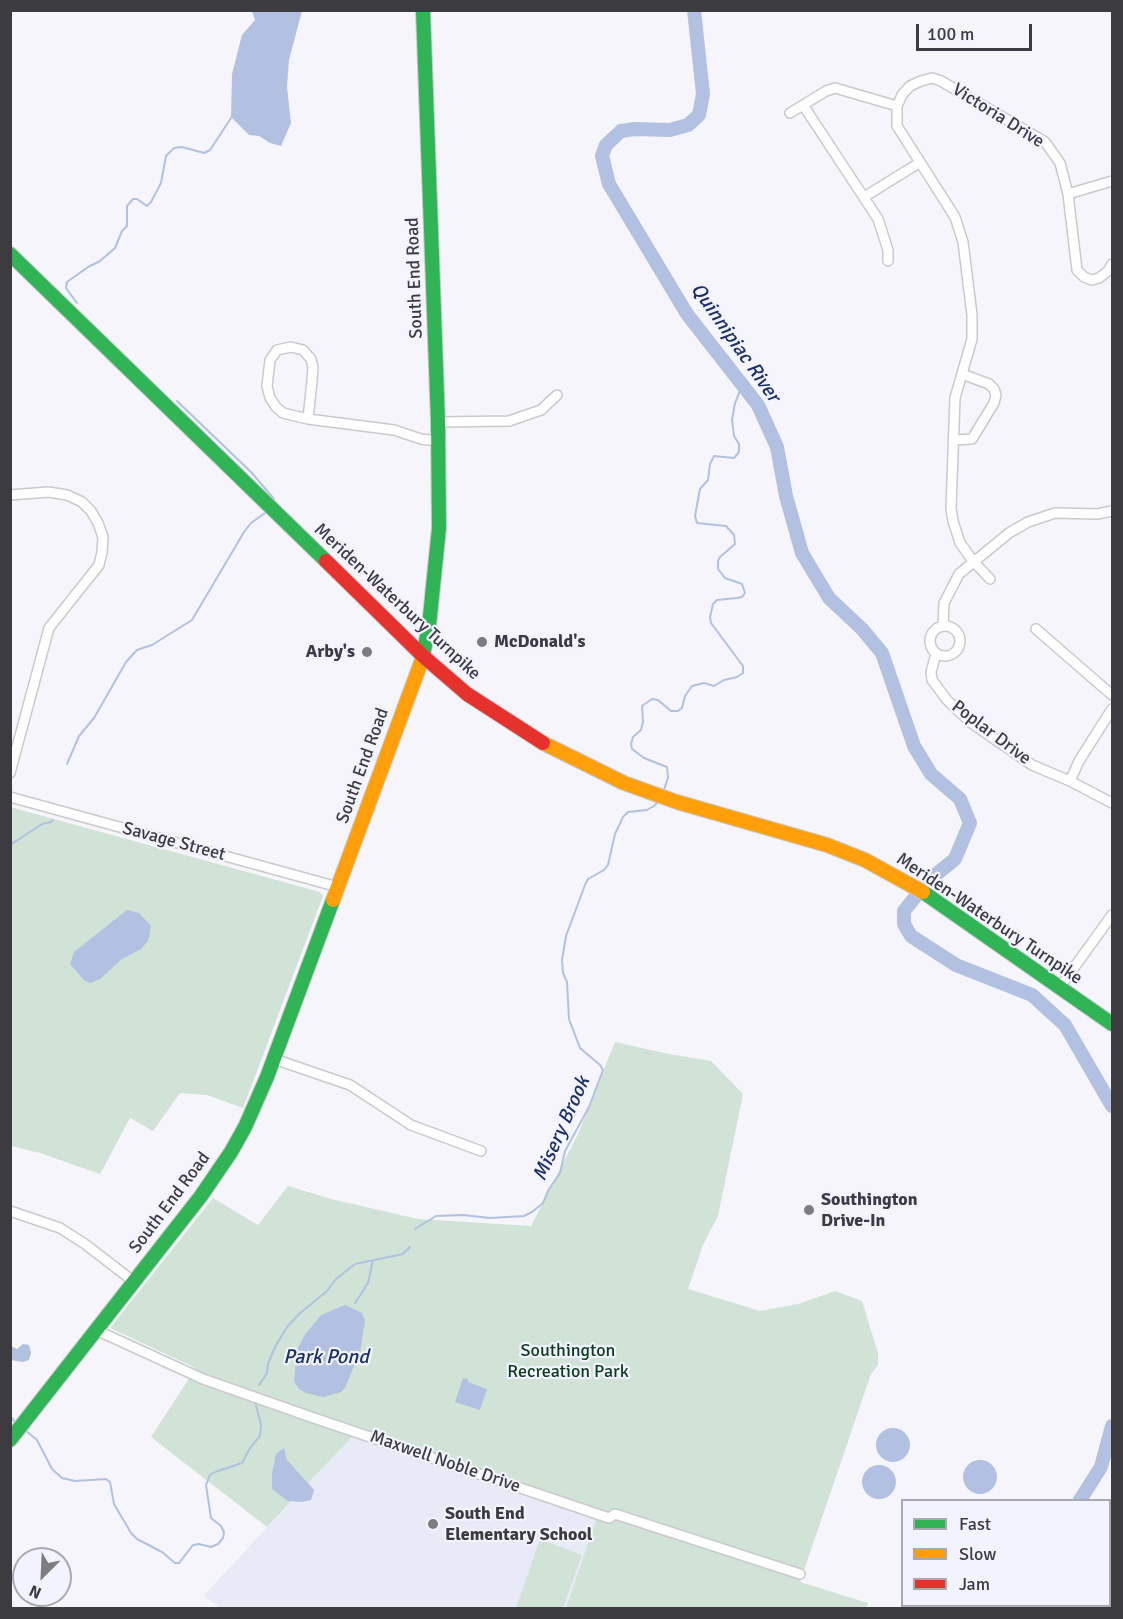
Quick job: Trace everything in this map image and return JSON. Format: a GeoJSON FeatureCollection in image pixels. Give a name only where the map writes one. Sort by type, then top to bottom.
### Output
{"type":"FeatureCollection","features":[{"type":"Feature","properties":{"kind":"street","name":"South End Road"},"geometry":{"type":"LineString","coordinates":[[17,1431],[201,1196],[231,1152],[251,1114],[274,1059],[423,656],[429,626],[439,528],[438,422],[423,10]]}},
{"type":"Feature","properties":{"kind":"street","name":"Victoria Drive"},"geometry":{"type":"LineString","coordinates":[[897,106],[902,95],[910,86],[932,78],[955,87],[1045,142],[1060,163],[1068,194],[1077,270],[1084,277],[1092,280],[1099,278],[1113,264]]}},
{"type":"Feature","properties":{"kind":"street"},"geometry":{"type":"LineString","coordinates":[[790,113],[835,88],[897,106],[897,126],[955,217],[963,242],[972,315],[972,339],[955,398],[951,508],[960,543],[990,579]]}},
{"type":"Feature","properties":{"kind":"street"},"geometry":{"type":"LineString","coordinates":[[803,105],[878,219],[888,250],[888,261]]}},
{"type":"Feature","properties":{"kind":"street"},"geometry":{"type":"LineString","coordinates":[[864,197],[919,163]]}},
{"type":"Feature","properties":{"kind":"street"},"geometry":{"type":"LineString","coordinates":[[1068,194],[1113,181]]}},
{"type":"Feature","properties":{"kind":"street","name":"Meriden-Waterbury Turnpike"},"geometry":{"type":"LineString","coordinates":[[10,254],[423,656],[467,694],[525,732],[586,766],[661,796],[827,845],[865,860],[928,895],[1113,1024]]}},
{"type":"Feature","properties":{"kind":"street"},"geometry":{"type":"LineString","coordinates":[[308,419],[313,374],[311,358],[303,350],[291,347],[277,351],[270,360],[267,386],[270,398],[284,413],[308,419],[394,430],[421,439],[438,441]]}},
{"type":"Feature","properties":{"kind":"street"},"geometry":{"type":"LineString","coordinates":[[953,440],[972,439],[994,403],[996,395],[989,384],[962,374]]}},
{"type":"Feature","properties":{"kind":"street"},"geometry":{"type":"LineString","coordinates":[[438,422],[509,421],[541,410],[557,395]]}},
{"type":"Feature","properties":{"kind":"street"},"geometry":{"type":"LineString","coordinates":[[10,495],[48,492],[67,495],[82,502],[91,511],[103,537],[99,565],[49,628],[10,773]]}},
{"type":"Feature","properties":{"kind":"street"},"geometry":{"type":"LineString","coordinates":[[943,626],[944,603],[959,574],[1009,533],[1041,516],[1055,513],[1097,514],[1113,511]]}},
{"type":"Feature","properties":{"kind":"street"},"geometry":{"type":"LineString","coordinates":[[943,626],[954,629],[958,633],[960,645],[957,651],[947,657],[936,654],[931,649],[929,641],[931,634],[943,626]]}},
{"type":"Feature","properties":{"kind":"street"},"geometry":{"type":"LineString","coordinates":[[1036,629],[1113,695]]}},
{"type":"Feature","properties":{"kind":"street","name":"Poplar Drive"},"geometry":{"type":"LineString","coordinates":[[936,654],[931,672],[932,680],[970,722],[1032,765],[1113,803]]}},
{"type":"Feature","properties":{"kind":"street"},"geometry":{"type":"LineString","coordinates":[[1070,781],[1079,761],[1113,710]]}},
{"type":"Feature","properties":{"kind":"street","name":"Savage Street"},"geometry":{"type":"LineString","coordinates":[[10,797],[338,887]]}},
{"type":"Feature","properties":{"kind":"street"},"geometry":{"type":"LineString","coordinates":[[1060,987],[1113,915]]}},
{"type":"Feature","properties":{"kind":"street"},"geometry":{"type":"LineString","coordinates":[[274,1059],[350,1085],[411,1125],[481,1151]]}},
{"type":"Feature","properties":{"kind":"street"},"geometry":{"type":"LineString","coordinates":[[10,1210],[60,1228],[134,1281]]}},
{"type":"Feature","properties":{"kind":"street","name":"Maxwell Noble Drive"},"geometry":{"type":"LineString","coordinates":[[96,1330],[203,1378],[311,1417],[609,1518],[615,1514],[800,1574]]}},
{"type":"Feature","properties":{"kind":"shaded area","name":"South End Elementary School"},"geometry":{"type":"Polygon","coordinates":[[[354,1435],[597,1520],[566,1608],[222,1608],[203,1596],[354,1435]]]}},
{"type":"Feature","properties":{"kind":"green space"},"geometry":{"type":"Polygon","coordinates":[[[10,807],[320,892],[323,896],[243,1108],[207,1095],[180,1093],[153,1131],[130,1118],[100,1174],[40,1153],[11,1146],[10,807]]]}},
{"type":"Feature","properties":{"kind":"green space","name":"Southington Recreation Park"},"geometry":{"type":"Polygon","coordinates":[[[615,1042],[711,1061],[743,1094],[718,1216],[703,1245],[688,1289],[760,1311],[798,1304],[835,1291],[862,1301],[878,1353],[878,1365],[871,1374],[800,1582],[868,1603],[866,1608],[566,1608],[596,1520],[354,1435],[267,1527],[151,1437],[196,1368],[110,1328],[213,1198],[258,1225],[288,1186],[331,1199],[418,1219],[531,1226],[578,1134],[615,1042]]]}},
{"type":"Feature","properties":{"kind":"green space"},"geometry":{"type":"Polygon","coordinates":[[[540,1539],[582,1555],[563,1608],[516,1608],[540,1539]]]}},
{"type":"Feature","properties":{"kind":"water"},"geometry":{"type":"Polygon","coordinates":[[[252,11],[302,11],[289,60],[287,87],[291,123],[281,146],[270,143],[259,136],[249,135],[231,117],[232,74],[242,35],[255,20],[252,11]]]}},
{"type":"Feature","properties":{"kind":"water"},"geometry":{"type":"Polygon","coordinates":[[[127,910],[139,913],[151,926],[148,941],[141,949],[122,959],[100,979],[90,983],[84,980],[70,964],[74,952],[127,910]]]}},
{"type":"Feature","properties":{"kind":"water","name":"Park Pond"},"geometry":{"type":"Polygon","coordinates":[[[345,1305],[362,1313],[365,1321],[360,1352],[345,1388],[341,1392],[323,1397],[306,1393],[299,1389],[294,1381],[297,1350],[304,1336],[321,1315],[345,1305]]]}},
{"type":"Feature","properties":{"kind":"water"},"geometry":{"type":"Polygon","coordinates":[[[23,1344],[29,1345],[31,1353],[29,1360],[23,1362],[11,1360],[11,1346],[17,1349],[23,1344]]]}},
{"type":"Feature","properties":{"kind":"water"},"geometry":{"type":"Polygon","coordinates":[[[463,1378],[487,1389],[480,1410],[455,1402],[463,1378]]]}},
{"type":"Feature","properties":{"kind":"water"},"geometry":{"type":"Polygon","coordinates":[[[893,1428],[905,1433],[910,1445],[905,1457],[893,1462],[881,1457],[876,1445],[881,1433],[893,1428]]]}},
{"type":"Feature","properties":{"kind":"water"},"geometry":{"type":"Polygon","coordinates":[[[284,1448],[287,1460],[314,1490],[311,1500],[288,1501],[272,1489],[272,1473],[276,1454],[284,1448]]]}},
{"type":"Feature","properties":{"kind":"water"},"geometry":{"type":"Polygon","coordinates":[[[980,1460],[992,1465],[997,1477],[992,1489],[980,1494],[968,1489],[963,1477],[968,1465],[980,1460]]]}},
{"type":"Feature","properties":{"kind":"water"},"geometry":{"type":"Polygon","coordinates":[[[879,1465],[891,1470],[896,1482],[891,1494],[879,1499],[867,1494],[862,1482],[867,1470],[879,1465]]]}},
{"type":"Feature","properties":{"kind":"waterway","name":"Quinnipiac River"},"geometry":{"type":"LineString","coordinates":[[694,10],[703,94],[699,115],[688,125],[670,130],[621,131],[606,145],[602,156],[609,184],[687,314],[758,405],[777,447],[786,496],[802,553],[829,598],[862,629],[882,653],[914,746],[931,774],[960,799],[970,823],[955,859],[928,881],[904,911],[904,924],[911,936],[956,965],[1032,995],[1065,1025],[1112,1106]]}},
{"type":"Feature","properties":{"kind":"waterway"},"geometry":{"type":"LineString","coordinates":[[77,303],[66,288],[67,282],[100,261],[115,248],[122,231],[127,226],[127,206],[133,199],[147,206],[151,202],[161,183],[166,156],[174,148],[182,147],[204,153],[210,150],[233,115]]}},
{"type":"Feature","properties":{"kind":"waterway","name":"Misery Brook"},"geometry":{"type":"LineString","coordinates":[[664,790],[668,778],[667,767],[644,758],[632,749],[633,737],[641,730],[643,722],[642,706],[652,699],[658,700],[671,711],[678,711],[682,708],[685,696],[692,686],[704,683],[714,686],[743,673],[743,666],[711,623],[710,617],[713,604],[717,600],[742,597],[745,593],[742,584],[725,578],[718,569],[720,557],[735,544],[734,535],[726,526],[697,523],[695,516],[700,489],[708,480],[710,464],[714,456],[734,458],[739,452],[732,420],[735,403],[742,386]]}},
{"type":"Feature","properties":{"kind":"waterway"},"geometry":{"type":"LineString","coordinates":[[177,401],[252,473],[274,499]]}},
{"type":"Feature","properties":{"kind":"waterway"},"geometry":{"type":"LineString","coordinates":[[67,764],[79,736],[94,718],[126,662],[137,650],[152,645],[192,620],[244,532],[251,523],[265,513]]}},
{"type":"Feature","properties":{"kind":"waterway","name":"Misery Brook"},"geometry":{"type":"LineString","coordinates":[[415,1229],[436,1216],[463,1215],[490,1218],[524,1216],[543,1203],[560,1173],[565,1151],[589,1107],[603,1070],[580,1048],[569,1019],[567,982],[563,973],[562,960],[566,936],[588,879],[604,870],[608,865],[615,834],[623,817],[628,812],[647,810],[659,801]]}},
{"type":"Feature","properties":{"kind":"waterway"},"geometry":{"type":"LineString","coordinates":[[10,845],[42,824],[53,820]]}},
{"type":"Feature","properties":{"kind":"waterway","name":"Misery Brook"},"geometry":{"type":"LineString","coordinates":[[259,1385],[267,1373],[275,1347],[287,1327],[327,1291],[336,1279],[355,1264],[403,1254],[410,1247]]}},
{"type":"Feature","properties":{"kind":"waterway"},"geometry":{"type":"LineString","coordinates":[[355,1303],[368,1283],[373,1260]]}},
{"type":"Feature","properties":{"kind":"waterway","name":"Misery Brook"},"geometry":{"type":"LineString","coordinates":[[25,1430],[37,1440],[52,1469],[62,1478],[75,1481],[106,1479],[110,1482],[114,1504],[131,1533],[175,1563],[179,1563],[193,1545],[211,1547],[223,1538],[224,1532],[221,1526],[211,1518],[206,1485],[210,1475],[242,1463],[260,1436],[261,1425],[256,1405]]}},
{"type":"Feature","properties":{"kind":"waterway","name":"Misery Brook"},"geometry":{"type":"LineString","coordinates":[[10,1416],[16,1423]]}},
{"type":"Feature","properties":{"kind":"waterway","name":"Quinnipiac River"},"geometry":{"type":"LineString","coordinates":[[1081,1499],[1101,1467],[1112,1426]]}},
{"type":"Feature","properties":{"kind":"traffic: fast"},"geometry":{"type":"LineString","coordinates":[[422,660],[429,626],[439,528],[438,422],[423,10]]}},
{"type":"Feature","properties":{"kind":"traffic: fast"},"geometry":{"type":"LineString","coordinates":[[10,254],[326,561]]}},
{"type":"Feature","properties":{"kind":"traffic: fast"},"geometry":{"type":"LineString","coordinates":[[923,892],[1112,1024]]}},
{"type":"Feature","properties":{"kind":"traffic: fast"},"geometry":{"type":"LineString","coordinates":[[10,1440],[201,1196],[231,1152],[245,1127],[267,1077],[333,900]]}},
{"type":"Feature","properties":{"kind":"traffic: slow"},"geometry":{"type":"LineString","coordinates":[[333,900],[422,660]]}},
{"type":"Feature","properties":{"kind":"traffic: slow"},"geometry":{"type":"LineString","coordinates":[[543,743],[624,783],[677,802],[827,845],[865,860],[923,892]]}},
{"type":"Feature","properties":{"kind":"traffic: jam"},"geometry":{"type":"LineString","coordinates":[[326,561],[423,656],[467,694],[543,743]]}},
{"type":"Feature","properties":{"kind":"place","name":"McDonald's"},"geometry":{"type":"Point","coordinates":[482,642]}},
{"type":"Feature","properties":{"kind":"place","name":"Arby's"},"geometry":{"type":"Point","coordinates":[367,652]}},
{"type":"Feature","properties":{"kind":"place","name":"Southington Drive-In"},"geometry":{"type":"Point","coordinates":[809,1210]}},
{"type":"Feature","properties":{"kind":"place","name":"South End Elementary School"},"geometry":{"type":"Point","coordinates":[433,1524]}}]}
